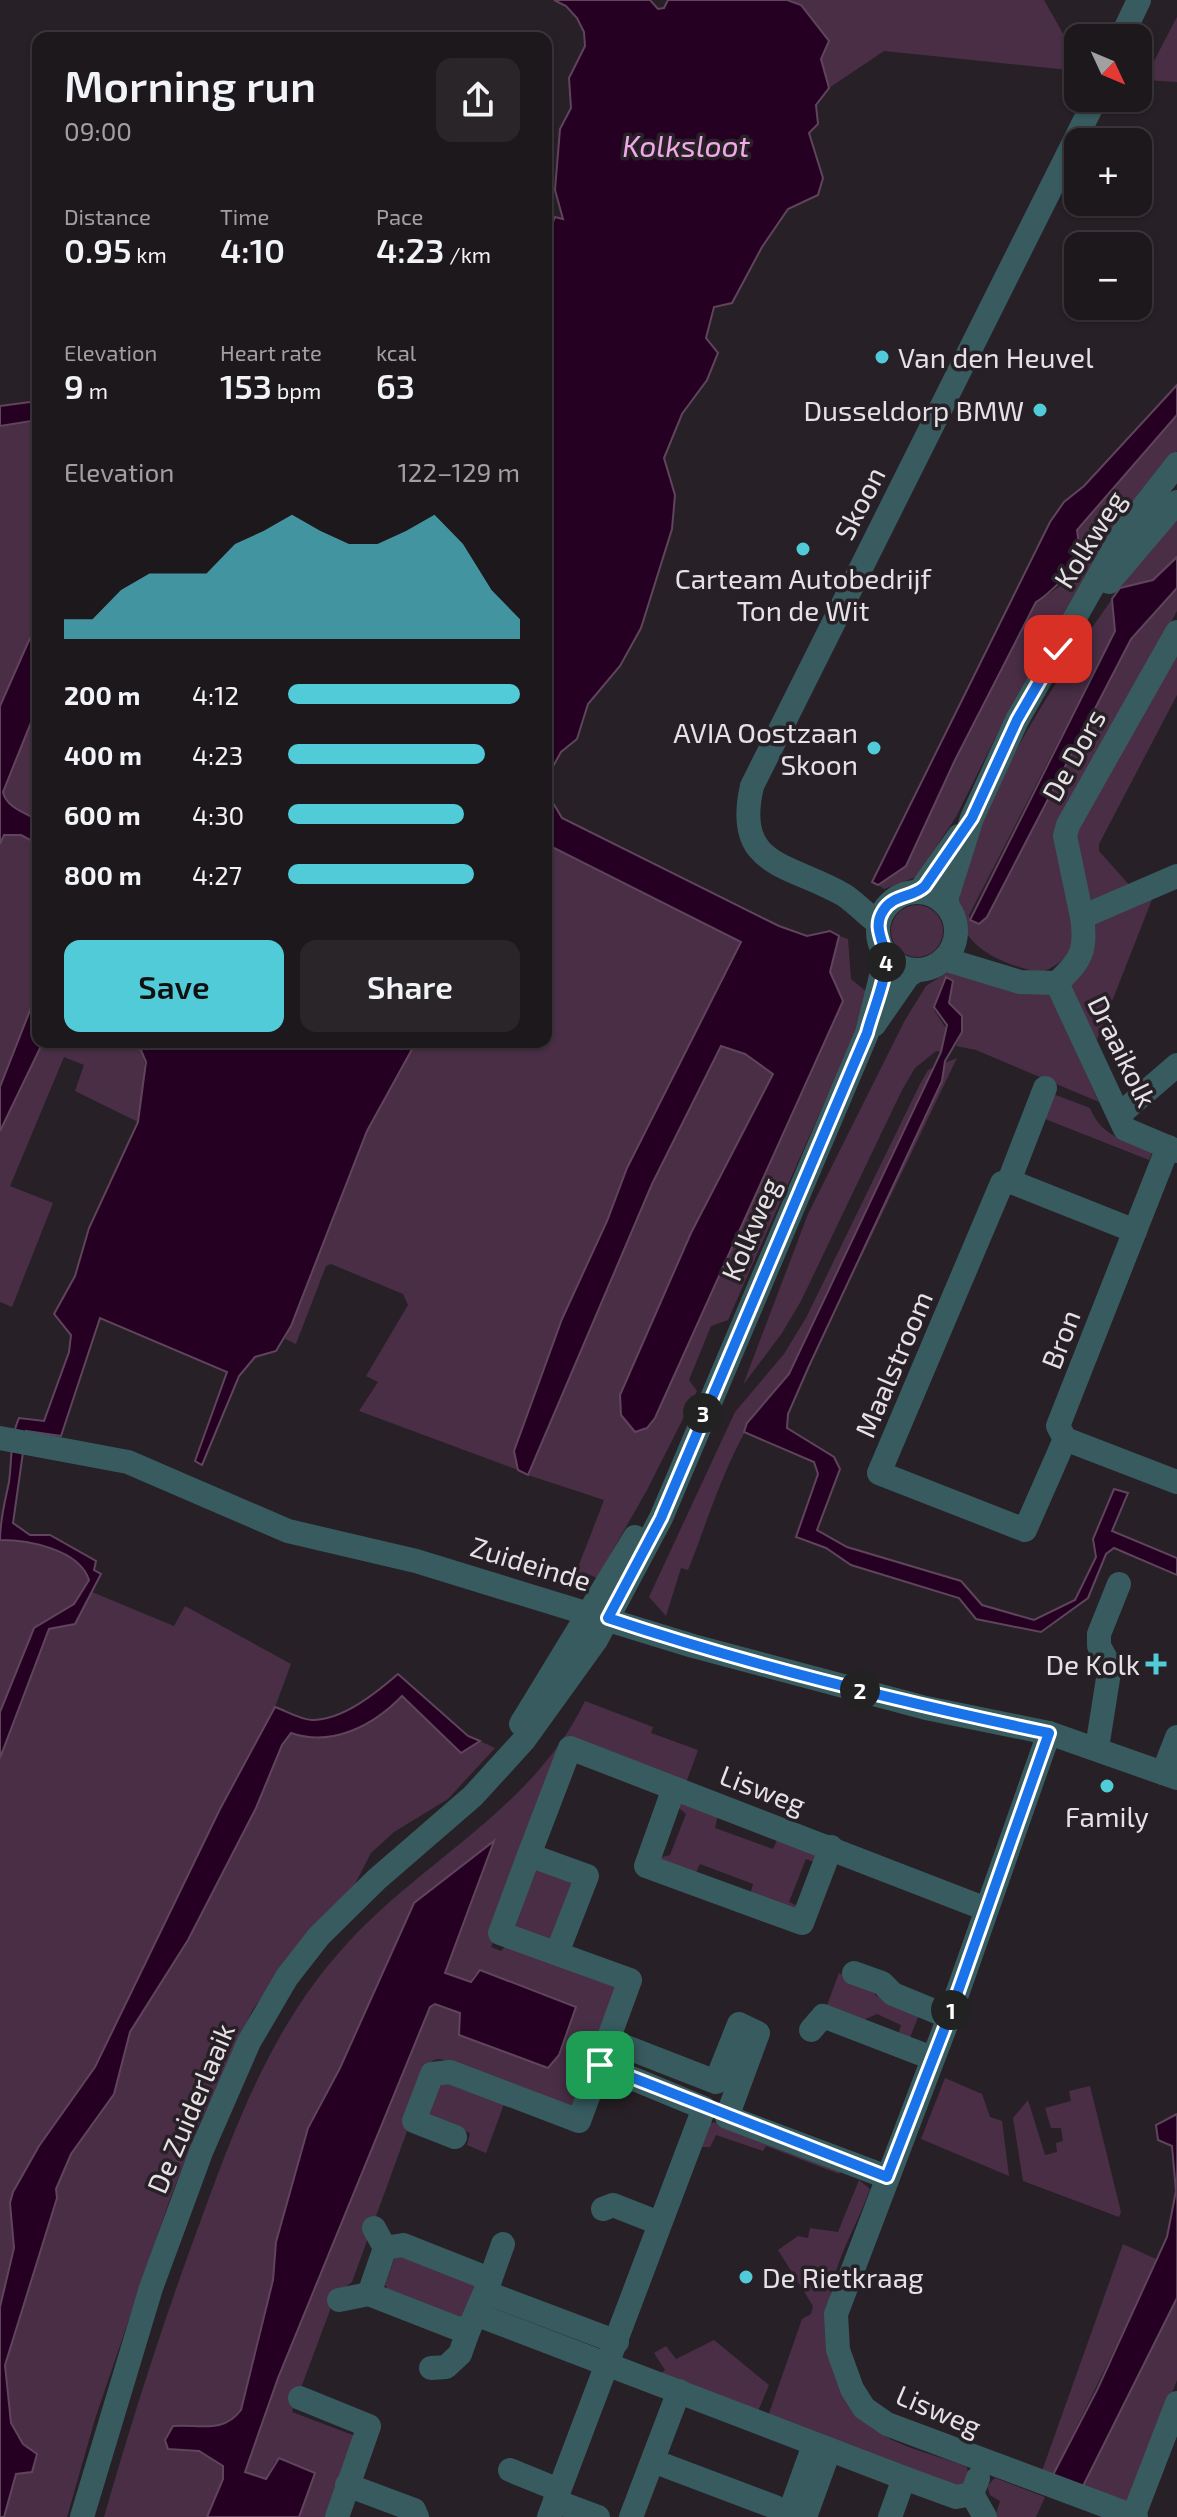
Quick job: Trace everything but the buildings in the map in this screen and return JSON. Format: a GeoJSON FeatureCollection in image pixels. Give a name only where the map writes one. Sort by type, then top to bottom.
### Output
{"type":"FeatureCollection","features":[{"type":"Feature","properties":{"kind":"street"},"geometry":{"type":"LineString","coordinates":[[1128,24],[1139,0]]}},
{"type":"Feature","properties":{"kind":"street","name":"Skoon"},"geometry":{"type":"LineString","coordinates":[[878,923],[847,897],[760,851],[750,836],[745,816],[752,786],[1089,112]]}},
{"type":"Feature","properties":{"kind":"street","name":"Kolkweg"},"geometry":{"type":"LineString","coordinates":[[948,907],[947,897],[972,818],[1017,720],[1123,533],[1177,464]]}},
{"type":"Feature","properties":{"kind":"street","name":"Kolkweg"},"geometry":{"type":"LineString","coordinates":[[1058,649],[1136,547],[1177,502]]}},
{"type":"Feature","properties":{"kind":"street","name":"De Dors"},"geometry":{"type":"LineString","coordinates":[[1082,917],[1065,836],[1068,825],[1177,632]]}},
{"type":"Feature","properties":{"kind":"street","name":"Kolkweg"},"geometry":{"type":"LineString","coordinates":[[919,892],[972,818]]}},
{"type":"Feature","properties":{"kind":"street"},"geometry":{"type":"LineString","coordinates":[[1082,917],[1177,876]]}},
{"type":"Feature","properties":{"kind":"street"},"geometry":{"type":"LineString","coordinates":[[957,934],[944,959],[931,968],[917,970],[901,967],[886,956],[878,923],[891,902],[907,893],[933,895],[948,907],[957,934],[1009,978]]}},
{"type":"Feature","properties":{"kind":"street","name":"Skoon"},"geometry":{"type":"LineString","coordinates":[[847,897],[891,902]]}},
{"type":"Feature","properties":{"kind":"street","name":"Draaikolk"},"geometry":{"type":"LineString","coordinates":[[1082,917],[1086,944],[1073,967],[1057,983],[1125,1129],[1172,1149]]}},
{"type":"Feature","properties":{"kind":"street","name":"Kolkweg"},"geometry":{"type":"LineString","coordinates":[[598,1615],[687,1449],[867,1033],[886,956]]}},
{"type":"Feature","properties":{"kind":"street"},"geometry":{"type":"LineString","coordinates":[[944,959],[1009,978],[1057,983]]}},
{"type":"Feature","properties":{"kind":"street","name":"Kolkweg"},"geometry":{"type":"LineString","coordinates":[[867,1033],[898,995],[908,976],[917,970]]}},
{"type":"Feature","properties":{"kind":"street"},"geometry":{"type":"LineString","coordinates":[[1119,1115],[1177,1065]]}},
{"type":"Feature","properties":{"kind":"street","name":"Maalstroom"},"geometry":{"type":"LineString","coordinates":[[1045,1088],[1009,1181],[1002,1183],[879,1473],[1025,1530],[1065,1439]]}},
{"type":"Feature","properties":{"kind":"street","name":"Bron"},"geometry":{"type":"LineString","coordinates":[[1065,1439],[1058,1426],[1135,1231],[1172,1149]]}},
{"type":"Feature","properties":{"kind":"street"},"geometry":{"type":"LineString","coordinates":[[1009,1181],[1135,1231]]}},
{"type":"Feature","properties":{"kind":"street","name":"Zuideinde"},"geometry":{"type":"LineString","coordinates":[[11,1439],[145,1468],[288,1531],[416,1561],[693,1646],[926,1708],[1049,1733],[1170,1776],[1177,1737]]}},
{"type":"Feature","properties":{"kind":"street"},"geometry":{"type":"LineString","coordinates":[[1065,1439],[1177,1482]]}},
{"type":"Feature","properties":{"kind":"street"},"geometry":{"type":"LineString","coordinates":[[1097,1748],[1110,1666],[1099,1646],[1099,1634],[1119,1584]]}},
{"type":"Feature","properties":{"kind":"street","name":"De Zuiderlaaik"},"geometry":{"type":"LineString","coordinates":[[82,2517],[147,2302],[180,2207],[225,2094],[270,2002],[319,1936],[377,1879],[473,1796],[598,1615]]}},
{"type":"Feature","properties":{"kind":"street","name":"Lisweg"},"geometry":{"type":"LineString","coordinates":[[1049,1733],[949,2017],[836,2314],[838,2350],[852,2389],[864,2408],[887,2424],[1134,2517],[1173,2430],[1177,2403]]}},
{"type":"Feature","properties":{"kind":"street","name":"Lisweg"},"geometry":{"type":"LineString","coordinates":[[608,2040],[630,1980],[500,1933],[570,1748],[986,1909]]}},
{"type":"Feature","properties":{"kind":"street","name":"Lisweg"},"geometry":{"type":"LineString","coordinates":[[674,1788],[646,1866],[802,1923],[831,1847]]}},
{"type":"Feature","properties":{"kind":"street"},"geometry":{"type":"LineString","coordinates":[[529,1855],[587,1876],[557,1953]]}},
{"type":"Feature","properties":{"kind":"street"},"geometry":{"type":"LineString","coordinates":[[854,1973],[882,1983],[893,1994],[949,2017]]}},
{"type":"Feature","properties":{"kind":"street"},"geometry":{"type":"LineString","coordinates":[[811,2030],[823,2016],[932,2058]]}},
{"type":"Feature","properties":{"kind":"street"},"geometry":{"type":"LineString","coordinates":[[455,2137],[414,2121],[432,2074],[450,2072],[579,2121],[608,2040],[716,2082],[739,2024],[758,2033],[727,2117]]}},
{"type":"Feature","properties":{"kind":"street"},"geometry":{"type":"LineString","coordinates":[[600,2065],[887,2177]]}},
{"type":"Feature","properties":{"kind":"street"},"geometry":{"type":"LineString","coordinates":[[555,2503],[704,2108]]}},
{"type":"Feature","properties":{"kind":"street"},"geometry":{"type":"LineString","coordinates":[[603,2209],[613,2205],[659,2223]]}},
{"type":"Feature","properties":{"kind":"street"},"geometry":{"type":"LineString","coordinates":[[369,2294],[380,2238],[403,2245],[481,2305],[613,2353],[679,2391],[822,2448],[956,2497],[972,2494]]}},
{"type":"Feature","properties":{"kind":"street"},"geometry":{"type":"LineString","coordinates":[[431,2368],[446,2367],[460,2354],[503,2244]]}},
{"type":"Feature","properties":{"kind":"street"},"geometry":{"type":"LineString","coordinates":[[339,2300],[369,2294],[456,2328],[481,2305]]}},
{"type":"Feature","properties":{"kind":"street"},"geometry":{"type":"LineString","coordinates":[[631,2517],[679,2391]]}},
{"type":"Feature","properties":{"kind":"street"},"geometry":{"type":"LineString","coordinates":[[300,2398],[369,2426],[337,2517]]}},
{"type":"Feature","properties":{"kind":"street"},"geometry":{"type":"LineString","coordinates":[[653,2461],[781,2512],[822,2448]]}},
{"type":"Feature","properties":{"kind":"street"},"geometry":{"type":"LineString","coordinates":[[805,2517],[822,2448]]}},
{"type":"Feature","properties":{"kind":"street"},"geometry":{"type":"LineString","coordinates":[[984,2461],[972,2494],[985,2517]]}},
{"type":"Feature","properties":{"kind":"street"},"geometry":{"type":"LineString","coordinates":[[510,2470],[555,2503],[598,2517]]}},
{"type":"Feature","properties":{"kind":"street"},"geometry":{"type":"LineString","coordinates":[[890,2517],[904,2478]]}},
{"type":"Feature","properties":{"kind":"street"},"geometry":{"type":"LineString","coordinates":[[347,2485],[414,2510],[417,2517]]}},
{"type":"Feature","properties":{"kind":"shaded area"},"geometry":{"type":"Polygon","coordinates":[[[787,0],[1044,0],[1064,35],[1064,70],[884,51],[829,88],[821,59],[787,0]]]}},
{"type":"Feature","properties":{"kind":"shaded area"},"geometry":{"type":"Polygon","coordinates":[[[1177,17],[1177,82],[1152,80],[1152,65],[1177,17]]]}},
{"type":"Feature","properties":{"kind":"shaded area"},"geometry":{"type":"Polygon","coordinates":[[[1177,415],[1177,451],[1087,572],[1012,704],[956,817],[916,877],[884,889],[878,885],[906,866],[955,760],[1036,601],[1076,577],[1077,530],[1177,415]]]}},
{"type":"Feature","properties":{"kind":"shaded area"},"geometry":{"type":"Polygon","coordinates":[[[32,421],[32,634],[0,706],[0,426],[32,421]]]}},
{"type":"Feature","properties":{"kind":"shaded area"},"geometry":{"type":"Polygon","coordinates":[[[1177,512],[1177,557],[1153,581],[1120,588],[1177,512]]]}},
{"type":"Feature","properties":{"kind":"shaded area"},"geometry":{"type":"Polygon","coordinates":[[[1177,588],[1177,611],[1055,830],[1072,910],[1074,941],[1071,950],[1062,961],[1041,973],[1000,960],[982,949],[967,934],[959,904],[966,864],[984,816],[1038,713],[1112,599],[1115,631],[969,915],[970,920],[978,924],[987,917],[1131,639],[1177,588]]]}},
{"type":"Feature","properties":{"kind":"shaded area"},"geometry":{"type":"Polygon","coordinates":[[[1177,650],[1177,695],[1099,844],[1099,851],[1132,888],[1096,904],[1087,896],[1077,867],[1077,829],[1177,650]]]}},
{"type":"Feature","properties":{"kind":"shaded area"},"geometry":{"type":"Polygon","coordinates":[[[32,720],[32,817],[12,806],[3,792],[32,720]]]}},
{"type":"Feature","properties":{"kind":"shaded area"},"geometry":{"type":"Polygon","coordinates":[[[4,835],[21,835],[32,841],[32,1005],[0,1087],[0,844],[4,835]]]}},
{"type":"Feature","properties":{"kind":"shaded area"},"geometry":{"type":"Polygon","coordinates":[[[552,847],[742,942],[627,1168],[607,1221],[562,1319],[515,1451],[518,1470],[359,1411],[378,1382],[366,1376],[408,1305],[403,1294],[331,1264],[326,1266],[296,1344],[285,1339],[367,1131],[413,1048],[552,1048],[552,847]]]}},
{"type":"Feature","properties":{"kind":"shaded area"},"geometry":{"type":"Polygon","coordinates":[[[1153,897],[1094,1047],[1069,987],[1096,922],[1153,897]]]}},
{"type":"Feature","properties":{"kind":"shaded area"},"geometry":{"type":"Polygon","coordinates":[[[917,905],[936,912],[943,931],[936,950],[917,957],[898,950],[891,931],[898,912],[917,905]]]}},
{"type":"Feature","properties":{"kind":"shaded area"},"geometry":{"type":"Polygon","coordinates":[[[839,936],[848,939],[851,979],[867,992],[855,1033],[728,1320],[711,1326],[689,1380],[697,1391],[647,1490],[597,1578],[590,1575],[572,1583],[604,1500],[528,1475],[652,1184],[722,1046],[745,1054],[773,1073],[691,1233],[620,1395],[830,972],[839,936]]]}},
{"type":"Feature","properties":{"kind":"shaded area"},"geometry":{"type":"Polygon","coordinates":[[[949,971],[1049,992],[1099,1102],[976,1050],[956,1046],[962,1032],[962,1016],[949,1003],[950,994],[938,995],[934,1010],[947,1030],[941,1052],[936,1051],[915,1068],[801,1301],[782,1333],[743,1385],[808,1214],[905,1020],[926,986],[949,971]]]}},
{"type":"Feature","properties":{"kind":"shaded area"},"geometry":{"type":"Polygon","coordinates":[[[40,1048],[141,1050],[145,1068],[138,1122],[75,1091],[84,1065],[64,1057],[10,1186],[53,1203],[12,1307],[0,1302],[0,1131],[40,1048]]]}},
{"type":"Feature","properties":{"kind":"shaded area"},"geometry":{"type":"Polygon","coordinates":[[[957,1058],[809,1366],[786,1380],[766,1400],[734,1454],[688,1570],[681,1568],[666,1616],[649,1597],[735,1412],[784,1354],[806,1318],[928,1070],[957,1058]]]}},
{"type":"Feature","properties":{"kind":"shaded area"},"geometry":{"type":"Polygon","coordinates":[[[1048,1092],[1090,1108],[1108,1132],[1153,1150],[1149,1160],[1040,1117],[1048,1092]]]}},
{"type":"Feature","properties":{"kind":"shaded area"},"geometry":{"type":"Polygon","coordinates":[[[0,1540],[51,1548],[75,1561],[89,1580],[74,1604],[34,1628],[0,1712],[0,1540]]]}},
{"type":"Feature","properties":{"kind":"shaded area"},"geometry":{"type":"Polygon","coordinates":[[[92,1592],[174,1626],[185,1606],[291,1664],[275,1707],[220,1809],[95,2067],[11,2218],[14,2248],[0,2307],[0,1758],[49,1629],[79,1616],[82,1605],[92,1592]]]}},
{"type":"Feature","properties":{"kind":"shaded area"},"geometry":{"type":"Polygon","coordinates":[[[402,1696],[461,1753],[480,1741],[495,1748],[448,1799],[394,1832],[371,1853],[353,1888],[304,1939],[253,2009],[198,2127],[169,2202],[95,2419],[67,2517],[4,2517],[16,2474],[30,2450],[15,2434],[11,2423],[5,2365],[57,2198],[56,2189],[71,2154],[114,2094],[130,2032],[188,1940],[256,1808],[282,1745],[291,1733],[321,1737],[351,1731],[378,1716],[402,1696]]]}},
{"type":"Feature","properties":{"kind":"shaded area"},"geometry":{"type":"Polygon","coordinates":[[[585,1701],[653,1727],[651,1733],[698,1750],[686,1783],[572,1740],[491,1947],[501,1951],[509,1942],[620,1986],[572,2108],[440,2059],[433,2060],[352,2282],[336,2294],[292,2412],[358,2437],[329,2517],[299,2517],[315,2474],[275,2461],[266,2479],[245,2473],[278,2378],[430,2007],[435,2004],[460,2013],[459,2035],[475,1973],[471,1982],[445,1973],[494,1841],[414,1903],[340,2068],[308,2128],[276,2242],[273,2280],[241,2410],[223,2424],[185,2425],[168,2449],[199,2451],[223,2466],[223,2479],[207,2517],[104,2517],[188,2254],[242,2113],[274,2047],[314,1984],[337,1955],[368,1922],[470,1836],[534,1775],[562,1740],[585,1701]]]}},
{"type":"Feature","properties":{"kind":"shaded area"},"geometry":{"type":"Polygon","coordinates":[[[686,1802],[718,1814],[715,1828],[773,1849],[778,1838],[818,1856],[817,1863],[806,1859],[789,1902],[800,1907],[793,1913],[749,1898],[753,1884],[700,1864],[694,1877],[658,1858],[670,1855],[686,1814],[674,1804],[686,1802]]]}},
{"type":"Feature","properties":{"kind":"shaded area"},"geometry":{"type":"Polygon","coordinates":[[[541,1865],[581,1880],[557,1943],[515,1928],[535,1870],[541,1865]]]}},
{"type":"Feature","properties":{"kind":"shaded area"},"geometry":{"type":"Polygon","coordinates":[[[839,1973],[875,1988],[875,1995],[919,2015],[909,2040],[898,2035],[901,2025],[877,2014],[861,2021],[826,2008],[839,1973]]]}},
{"type":"Feature","properties":{"kind":"shaded area"},"geometry":{"type":"Polygon","coordinates":[[[945,2078],[982,2094],[990,2117],[1002,2121],[1009,2176],[921,2139],[945,2078]]]}},
{"type":"Feature","properties":{"kind":"shaded area"},"geometry":{"type":"Polygon","coordinates":[[[444,2080],[504,2104],[486,2153],[467,2145],[470,2133],[428,2118],[439,2084],[444,2080]]]}},
{"type":"Feature","properties":{"kind":"shaded area"},"geometry":{"type":"Polygon","coordinates":[[[1090,2086],[1121,2212],[1119,2217],[1023,2181],[1013,2118],[1028,2100],[1045,2155],[1057,2152],[1056,2143],[1063,2141],[1061,2128],[1051,2128],[1045,2108],[1071,2101],[1069,2091],[1090,2086]]]}},
{"type":"Feature","properties":{"kind":"shaded area"},"geometry":{"type":"Polygon","coordinates":[[[722,2122],[842,2167],[839,2174],[766,2146],[763,2151],[716,2135],[710,2147],[700,2147],[709,2123],[722,2122]]]}},
{"type":"Feature","properties":{"kind":"shaded area"},"geometry":{"type":"Polygon","coordinates":[[[859,2180],[870,2189],[841,2257],[829,2304],[827,2329],[835,2377],[846,2399],[861,2418],[881,2434],[967,2467],[969,2477],[961,2494],[767,2419],[802,2319],[811,2314],[813,2306],[778,2250],[798,2236],[808,2238],[810,2228],[838,2232],[859,2180]]]}},
{"type":"Feature","properties":{"kind":"shaded area"},"geometry":{"type":"Polygon","coordinates":[[[1123,2244],[1158,2260],[1053,2475],[1042,2471],[1123,2244]]]}},
{"type":"Feature","properties":{"kind":"shaded area"},"geometry":{"type":"Polygon","coordinates":[[[397,2252],[477,2280],[464,2317],[454,2318],[389,2291],[385,2285],[397,2252]]]}},
{"type":"Feature","properties":{"kind":"shaded area"},"geometry":{"type":"Polygon","coordinates":[[[1177,2298],[1177,2380],[1131,2503],[1083,2486],[1177,2298]]]}},
{"type":"Feature","properties":{"kind":"shaded area"},"geometry":{"type":"Polygon","coordinates":[[[714,2340],[769,2385],[756,2416],[655,2377],[665,2370],[654,2353],[666,2346],[676,2359],[714,2340]]]}},
{"type":"Feature","properties":{"kind":"shaded area"},"geometry":{"type":"Polygon","coordinates":[[[995,2478],[1045,2497],[1036,2517],[995,2517],[1000,2501],[990,2495],[987,2486],[995,2478]]]}},
{"type":"Feature","properties":{"kind":"water","name":"Kolksloot"},"geometry":{"type":"Polygon","coordinates":[[[554,0],[650,0],[658,9],[664,8],[668,0],[787,0],[801,5],[829,41],[821,59],[829,88],[816,105],[818,124],[809,133],[823,178],[818,195],[788,209],[762,247],[732,303],[714,307],[706,338],[718,353],[707,380],[682,414],[664,458],[675,495],[672,529],[641,628],[620,666],[588,704],[577,739],[561,752],[552,768],[552,224],[555,217],[563,219],[555,190],[560,129],[571,108],[569,78],[585,46],[584,32],[566,6],[554,0]]]}},
{"type":"Feature","properties":{"kind":"water"},"geometry":{"type":"Polygon","coordinates":[[[1177,385],[1177,415],[1077,530],[1082,569],[1036,602],[955,760],[906,866],[878,885],[872,882],[1050,522],[1064,502],[1084,486],[1177,385]]]}},
{"type":"Feature","properties":{"kind":"water"},"geometry":{"type":"Polygon","coordinates":[[[32,402],[32,421],[0,426],[0,406],[32,402]]]}},
{"type":"Feature","properties":{"kind":"water"},"geometry":{"type":"Polygon","coordinates":[[[1177,557],[1177,588],[1131,639],[987,917],[979,924],[970,920],[1115,631],[1112,599],[1120,588],[1153,580],[1177,557]]]}},
{"type":"Feature","properties":{"kind":"water"},"geometry":{"type":"Polygon","coordinates":[[[32,634],[32,720],[3,792],[12,806],[32,817],[32,841],[21,835],[4,835],[0,844],[0,706],[32,634]]]}},
{"type":"Feature","properties":{"kind":"water"},"geometry":{"type":"Polygon","coordinates":[[[552,801],[562,818],[779,926],[807,936],[830,931],[839,936],[830,972],[843,1001],[655,1418],[647,1428],[635,1432],[621,1415],[620,1395],[691,1233],[773,1074],[745,1054],[721,1046],[652,1184],[528,1475],[518,1470],[514,1451],[562,1319],[607,1221],[627,1168],[741,942],[552,847],[552,801]]]}},
{"type":"Feature","properties":{"kind":"water"},"geometry":{"type":"Polygon","coordinates":[[[946,977],[953,981],[949,1003],[962,1016],[962,1032],[945,1061],[942,1081],[809,1366],[788,1414],[787,1428],[834,1457],[840,1469],[817,1530],[847,1547],[961,1581],[982,1605],[1034,1620],[1075,1600],[1096,1557],[1093,1539],[1114,1489],[1128,1493],[1112,1531],[1177,1558],[1177,1575],[1114,1548],[1106,1554],[1088,1598],[1041,1632],[976,1619],[959,1598],[851,1565],[826,1548],[796,1537],[818,1474],[814,1462],[744,1432],[747,1423],[789,1374],[941,1052],[947,1025],[934,1007],[946,977]]]}},
{"type":"Feature","properties":{"kind":"water"},"geometry":{"type":"Polygon","coordinates":[[[32,1005],[32,1048],[40,1048],[0,1131],[0,1087],[32,1005]]]}},
{"type":"Feature","properties":{"kind":"water"},"geometry":{"type":"Polygon","coordinates":[[[134,1048],[413,1048],[367,1131],[291,1326],[276,1351],[255,1357],[239,1376],[202,1465],[195,1461],[227,1372],[100,1318],[61,1436],[26,1431],[13,1523],[30,1535],[50,1535],[96,1561],[94,1570],[101,1574],[75,1624],[49,1629],[0,1758],[0,1712],[34,1628],[74,1604],[89,1580],[83,1569],[64,1554],[38,1544],[0,1540],[0,1532],[16,1426],[19,1418],[44,1421],[69,1352],[71,1335],[54,1314],[75,1276],[89,1228],[138,1122],[146,1062],[141,1050],[134,1048]]]}},
{"type":"Feature","properties":{"kind":"water"},"geometry":{"type":"Polygon","coordinates":[[[398,1674],[468,1736],[480,1741],[461,1753],[402,1696],[365,1725],[351,1731],[322,1737],[291,1733],[282,1745],[256,1808],[188,1940],[130,2032],[114,2094],[71,2154],[56,2189],[57,2198],[5,2365],[11,2423],[23,2444],[37,2454],[32,2472],[16,2474],[4,2517],[0,2517],[0,2307],[14,2248],[10,2203],[13,2192],[39,2146],[95,2067],[220,1809],[275,1707],[303,1719],[324,1719],[358,1704],[398,1674]]]}},
{"type":"Feature","properties":{"kind":"water"},"geometry":{"type":"Polygon","coordinates":[[[494,1841],[445,1973],[471,1982],[480,1970],[576,2007],[559,2055],[548,2068],[459,2035],[460,2013],[435,2004],[430,2007],[278,2378],[245,2472],[266,2479],[279,2458],[315,2473],[299,2517],[207,2517],[223,2479],[223,2466],[199,2451],[168,2449],[165,2440],[173,2426],[219,2425],[241,2410],[273,2280],[276,2242],[308,2128],[340,2068],[414,1903],[494,1841]]]}},
{"type":"Feature","properties":{"kind":"water"},"geometry":{"type":"Polygon","coordinates":[[[1177,2114],[1177,2298],[1083,2486],[1053,2475],[1098,2388],[1167,2237],[1176,2191],[1172,2146],[1158,2140],[1156,2125],[1177,2114]]]}},
{"type":"Feature","properties":{"kind":"place","name":"Van den Heuvel"},"geometry":{"type":"Point","coordinates":[882,357]}},
{"type":"Feature","properties":{"kind":"place","name":"Dusseldorp BMW"},"geometry":{"type":"Point","coordinates":[1040,410]}},
{"type":"Feature","properties":{"kind":"place","name":"Carteam Autobedrijf Ton de Wit"},"geometry":{"type":"Point","coordinates":[803,549]}},
{"type":"Feature","properties":{"kind":"place","name":"AVIA Oostzaan Skoon"},"geometry":{"type":"Point","coordinates":[874,748]}},
{"type":"Feature","properties":{"kind":"place","name":"De Kolk"},"geometry":{"type":"Point","coordinates":[1156,1664]}},
{"type":"Feature","properties":{"kind":"place","name":"Family"},"geometry":{"type":"Point","coordinates":[1107,1786]}},
{"type":"Feature","properties":{"kind":"place","name":"De Rietkraag"},"geometry":{"type":"Point","coordinates":[746,2277]}},
{"type":"Feature","properties":{"kind":"route"},"geometry":{"type":"LineString","coordinates":[[600,2065],[887,2177],[949,2017],[1049,1733],[926,1708],[693,1646],[608,1618],[661,1518],[687,1449],[867,1033],[886,966],[878,923],[882,911],[891,902],[907,893],[919,892],[925,886],[972,818],[1017,720],[1058,649]]}}]}
